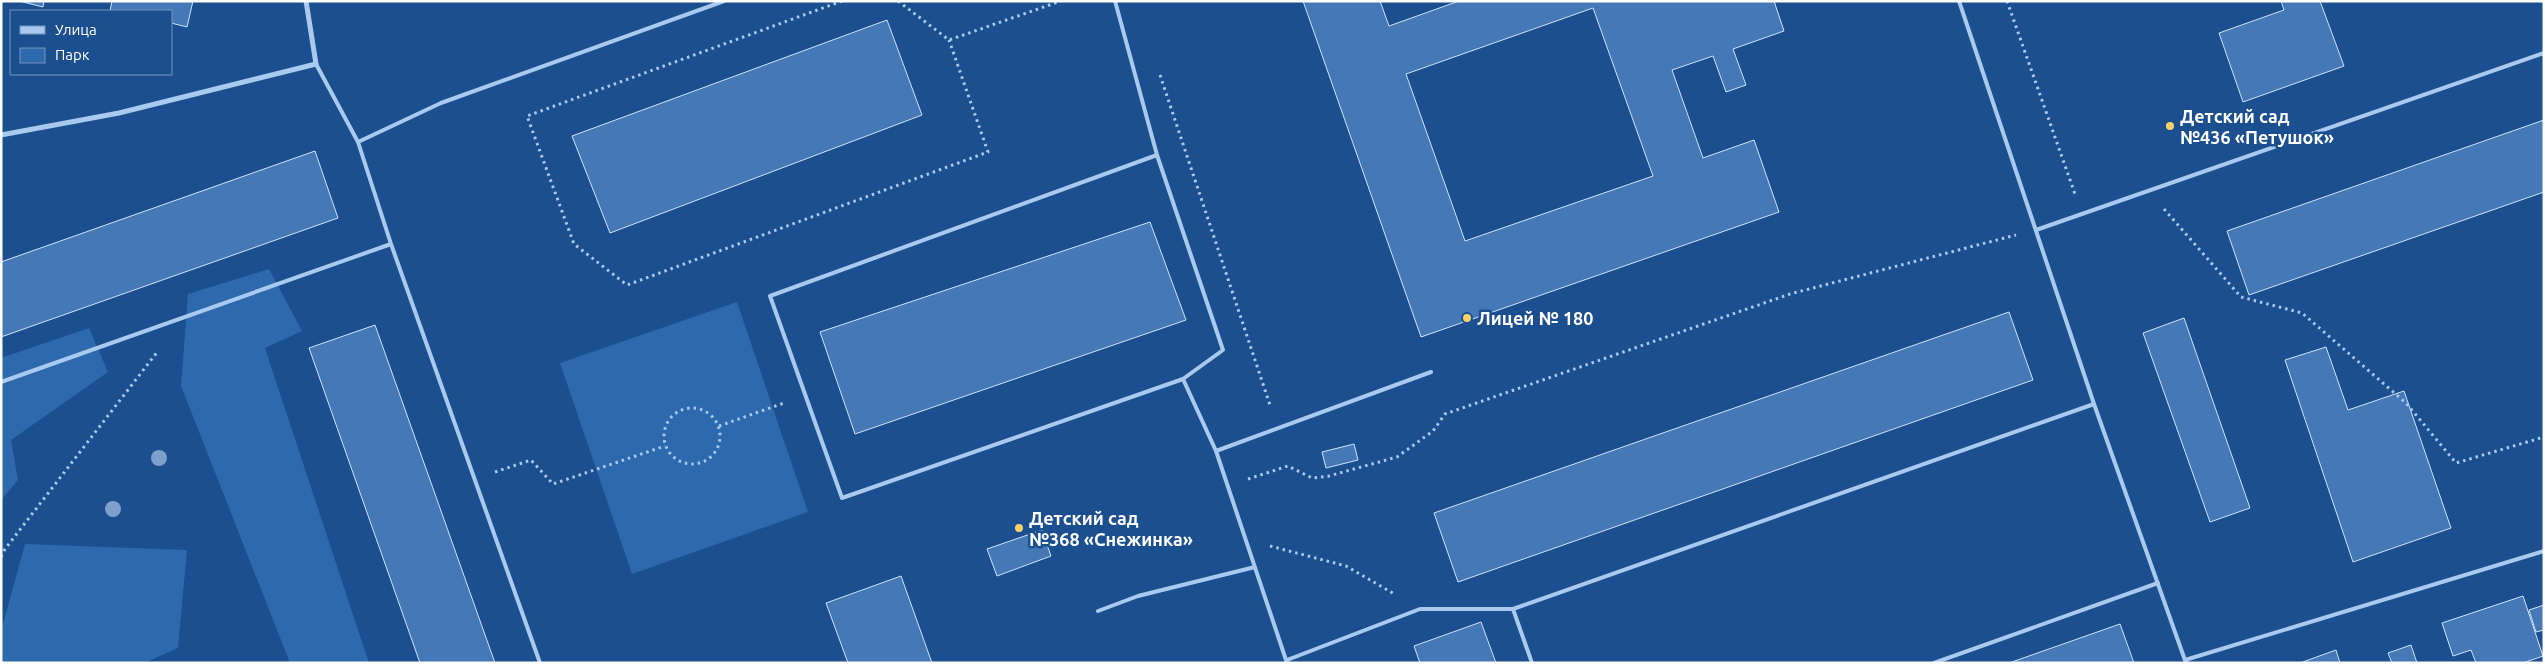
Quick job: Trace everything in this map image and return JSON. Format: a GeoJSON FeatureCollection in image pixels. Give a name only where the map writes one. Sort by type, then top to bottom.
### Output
{"type":"FeatureCollection","features":[{"type":"Feature","properties":{"kind":"street"},"geometry":{"type":"LineString","coordinates":[[1,135],[118,113],[316,64],[306,1]]}},
{"type":"Feature","properties":{"kind":"lane"},"geometry":{"type":"LineString","coordinates":[[358,142],[441,103],[724,1]]}},
{"type":"Feature","properties":{"kind":"lane"},"geometry":{"type":"LineString","coordinates":[[1115,1],[1157,156],[1223,350],[1183,379],[842,498],[770,296],[1157,156]]}},
{"type":"Feature","properties":{"kind":"lane"},"geometry":{"type":"LineString","coordinates":[[1959,1],[2094,404],[2186,661],[2544,551]]}},
{"type":"Feature","properties":{"kind":"lane"},"geometry":{"type":"LineString","coordinates":[[2036,230],[2544,53]]}},
{"type":"Feature","properties":{"kind":"lane"},"geometry":{"type":"LineString","coordinates":[[316,64],[358,142],[391,244],[540,663]]}},
{"type":"Feature","properties":{"kind":"lane"},"geometry":{"type":"LineString","coordinates":[[1,382],[391,244]]}},
{"type":"Feature","properties":{"kind":"lane"},"geometry":{"type":"LineString","coordinates":[[1216,451],[1431,372]]}},
{"type":"Feature","properties":{"kind":"lane"},"geometry":{"type":"LineString","coordinates":[[1183,379],[1216,451],[1287,661],[1420,609],[1513,609],[2094,404]]}},
{"type":"Feature","properties":{"kind":"lane"},"geometry":{"type":"LineString","coordinates":[[1098,610],[1138,596],[1255,567]]}},
{"type":"Feature","properties":{"kind":"lane"},"geometry":{"type":"LineString","coordinates":[[1934,663],[2158,583]]}},
{"type":"Feature","properties":{"kind":"lane"},"geometry":{"type":"LineString","coordinates":[[1513,609],[1532,663]]}},
{"type":"Feature","properties":{"kind":"path"},"geometry":{"type":"LineString","coordinates":[[842,1],[527,116],[574,244],[627,285],[988,152],[949,40],[898,1]]}},
{"type":"Feature","properties":{"kind":"path"},"geometry":{"type":"LineString","coordinates":[[949,40],[1062,1]]}},
{"type":"Feature","properties":{"kind":"path"},"geometry":{"type":"LineString","coordinates":[[2008,1],[2083,215]]}},
{"type":"Feature","properties":{"kind":"path"},"geometry":{"type":"LineString","coordinates":[[1158,67],[1277,428]]}},
{"type":"Feature","properties":{"kind":"path"},"geometry":{"type":"LineString","coordinates":[[2149,192],[2241,298],[2302,313],[2406,403],[2456,463],[2544,437]]}},
{"type":"Feature","properties":{"kind":"path"},"geometry":{"type":"LineString","coordinates":[[1228,486],[1288,466],[1312,478],[1398,457],[1433,431],[1445,414],[1790,294],[2036,230]]}},
{"type":"Feature","properties":{"kind":"path"},"geometry":{"type":"LineString","coordinates":[[1,557],[5,549],[160,348]]}},
{"type":"Feature","properties":{"kind":"path"},"geometry":{"type":"LineString","coordinates":[[719,426],[805,396]]}},
{"type":"Feature","properties":{"kind":"path"},"geometry":{"type":"LineString","coordinates":[[691,408],[708,412],[719,426],[719,446],[706,460],[697,464],[688,464],[678,460],[670,454],[666,446],[664,437],[668,420],[682,409],[691,408]]}},
{"type":"Feature","properties":{"kind":"path"},"geometry":{"type":"LineString","coordinates":[[475,480],[530,460],[553,484],[666,446]]}},
{"type":"Feature","properties":{"kind":"path"},"geometry":{"type":"LineString","coordinates":[[1246,539],[1346,566],[1420,609]]}},
{"type":"Feature","properties":{"kind":"green space"},"geometry":{"type":"Polygon","coordinates":[[[269,269],[302,331],[265,348],[369,663],[290,663],[181,386],[188,294],[269,269]]]}},
{"type":"Feature","properties":{"kind":"green space"},"geometry":{"type":"Polygon","coordinates":[[[737,302],[808,512],[632,574],[560,363],[737,302]]]}},
{"type":"Feature","properties":{"kind":"green space"},"geometry":{"type":"Polygon","coordinates":[[[89,328],[108,372],[11,440],[18,480],[1,500],[1,358],[89,328]]]}},
{"type":"Feature","properties":{"kind":"green space"},"geometry":{"type":"Polygon","coordinates":[[[25,544],[187,550],[178,648],[144,663],[1,663],[1,631],[25,544]]]}},
{"type":"Feature","properties":{"kind":"building"},"geometry":{"type":"Polygon","coordinates":[[[19,1],[44,1],[43,7],[19,1]]]}},
{"type":"Feature","properties":{"kind":"building"},"geometry":{"type":"Polygon","coordinates":[[[112,1],[193,1],[187,27],[172,23],[172,10],[110,10],[112,1]]]}},
{"type":"Feature","properties":{"kind":"building"},"geometry":{"type":"Polygon","coordinates":[[[1303,1],[1380,1],[1389,26],[1459,1],[1774,1],[1784,31],[1733,49],[1746,85],[1726,92],[1713,56],[1672,70],[1703,158],[1754,140],[1779,212],[1421,337],[1303,1]],[[1593,8],[1406,74],[1465,241],[1653,176],[1593,8]]]}},
{"type":"Feature","properties":{"kind":"building"},"geometry":{"type":"Polygon","coordinates":[[[2281,1],[2320,1],[2344,66],[2243,102],[2219,33],[2284,10],[2281,1]]]}},
{"type":"Feature","properties":{"kind":"building"},"geometry":{"type":"Polygon","coordinates":[[[887,20],[922,115],[610,233],[572,136],[887,20]]]}},
{"type":"Feature","properties":{"kind":"building"},"geometry":{"type":"Polygon","coordinates":[[[2544,120],[2544,192],[2249,295],[2227,231],[2544,120]]]}},
{"type":"Feature","properties":{"kind":"building"},"geometry":{"type":"Polygon","coordinates":[[[315,151],[338,218],[1,337],[1,262],[315,151]]]}},
{"type":"Feature","properties":{"kind":"building"},"geometry":{"type":"Polygon","coordinates":[[[1150,222],[1186,320],[855,434],[820,332],[1150,222]]]}},
{"type":"Feature","properties":{"kind":"building"},"geometry":{"type":"Polygon","coordinates":[[[2009,312],[2033,380],[1458,582],[1434,513],[2009,312]]]}},
{"type":"Feature","properties":{"kind":"building"},"geometry":{"type":"Polygon","coordinates":[[[2184,318],[2250,508],[2210,522],[2143,333],[2184,318]]]}},
{"type":"Feature","properties":{"kind":"building"},"geometry":{"type":"Polygon","coordinates":[[[375,325],[495,663],[420,663],[309,348],[375,325]]]}},
{"type":"Feature","properties":{"kind":"building"},"geometry":{"type":"Polygon","coordinates":[[[2326,347],[2348,410],[2404,391],[2451,528],[2353,562],[2285,360],[2326,347]]]}},
{"type":"Feature","properties":{"kind":"building"},"geometry":{"type":"Polygon","coordinates":[[[1354,444],[1358,460],[1326,468],[1322,452],[1354,444]]]}},
{"type":"Feature","properties":{"kind":"building"},"geometry":{"type":"Polygon","coordinates":[[[1042,530],[1051,556],[997,576],[987,549],[1042,530]]]}},
{"type":"Feature","properties":{"kind":"building"},"geometry":{"type":"Polygon","coordinates":[[[901,576],[932,663],[848,663],[826,603],[901,576]]]}},
{"type":"Feature","properties":{"kind":"building"},"geometry":{"type":"Polygon","coordinates":[[[2523,596],[2543,656],[2523,663],[2476,663],[2471,650],[2453,656],[2442,623],[2523,596]]]}},
{"type":"Feature","properties":{"kind":"building"},"geometry":{"type":"Polygon","coordinates":[[[2544,605],[2544,630],[2536,632],[2529,610],[2544,605]]]}},
{"type":"Feature","properties":{"kind":"building"},"geometry":{"type":"Polygon","coordinates":[[[1481,622],[1496,663],[1420,663],[1414,646],[1481,622]]]}},
{"type":"Feature","properties":{"kind":"building"},"geometry":{"type":"Polygon","coordinates":[[[2120,624],[2134,663],[2009,663],[2120,624]]]}},
{"type":"Feature","properties":{"kind":"building"},"geometry":{"type":"Polygon","coordinates":[[[2411,645],[2417,663],[2392,663],[2388,653],[2411,645]]]}},
{"type":"Feature","properties":{"kind":"building"},"geometry":{"type":"Polygon","coordinates":[[[2336,650],[2340,663],[2300,663],[2336,650]]]}},
{"type":"Feature","properties":{"kind":"place","name":"Детский сад №436 «Петушок»"},"geometry":{"type":"Point","coordinates":[2170,126]}},
{"type":"Feature","properties":{"kind":"place","name":"Лицей № 180"},"geometry":{"type":"Point","coordinates":[1467,318]}},
{"type":"Feature","properties":{"kind":"place","name":"Детский сад №368 «Снежинка»"},"geometry":{"type":"Point","coordinates":[1019,528]}}]}
